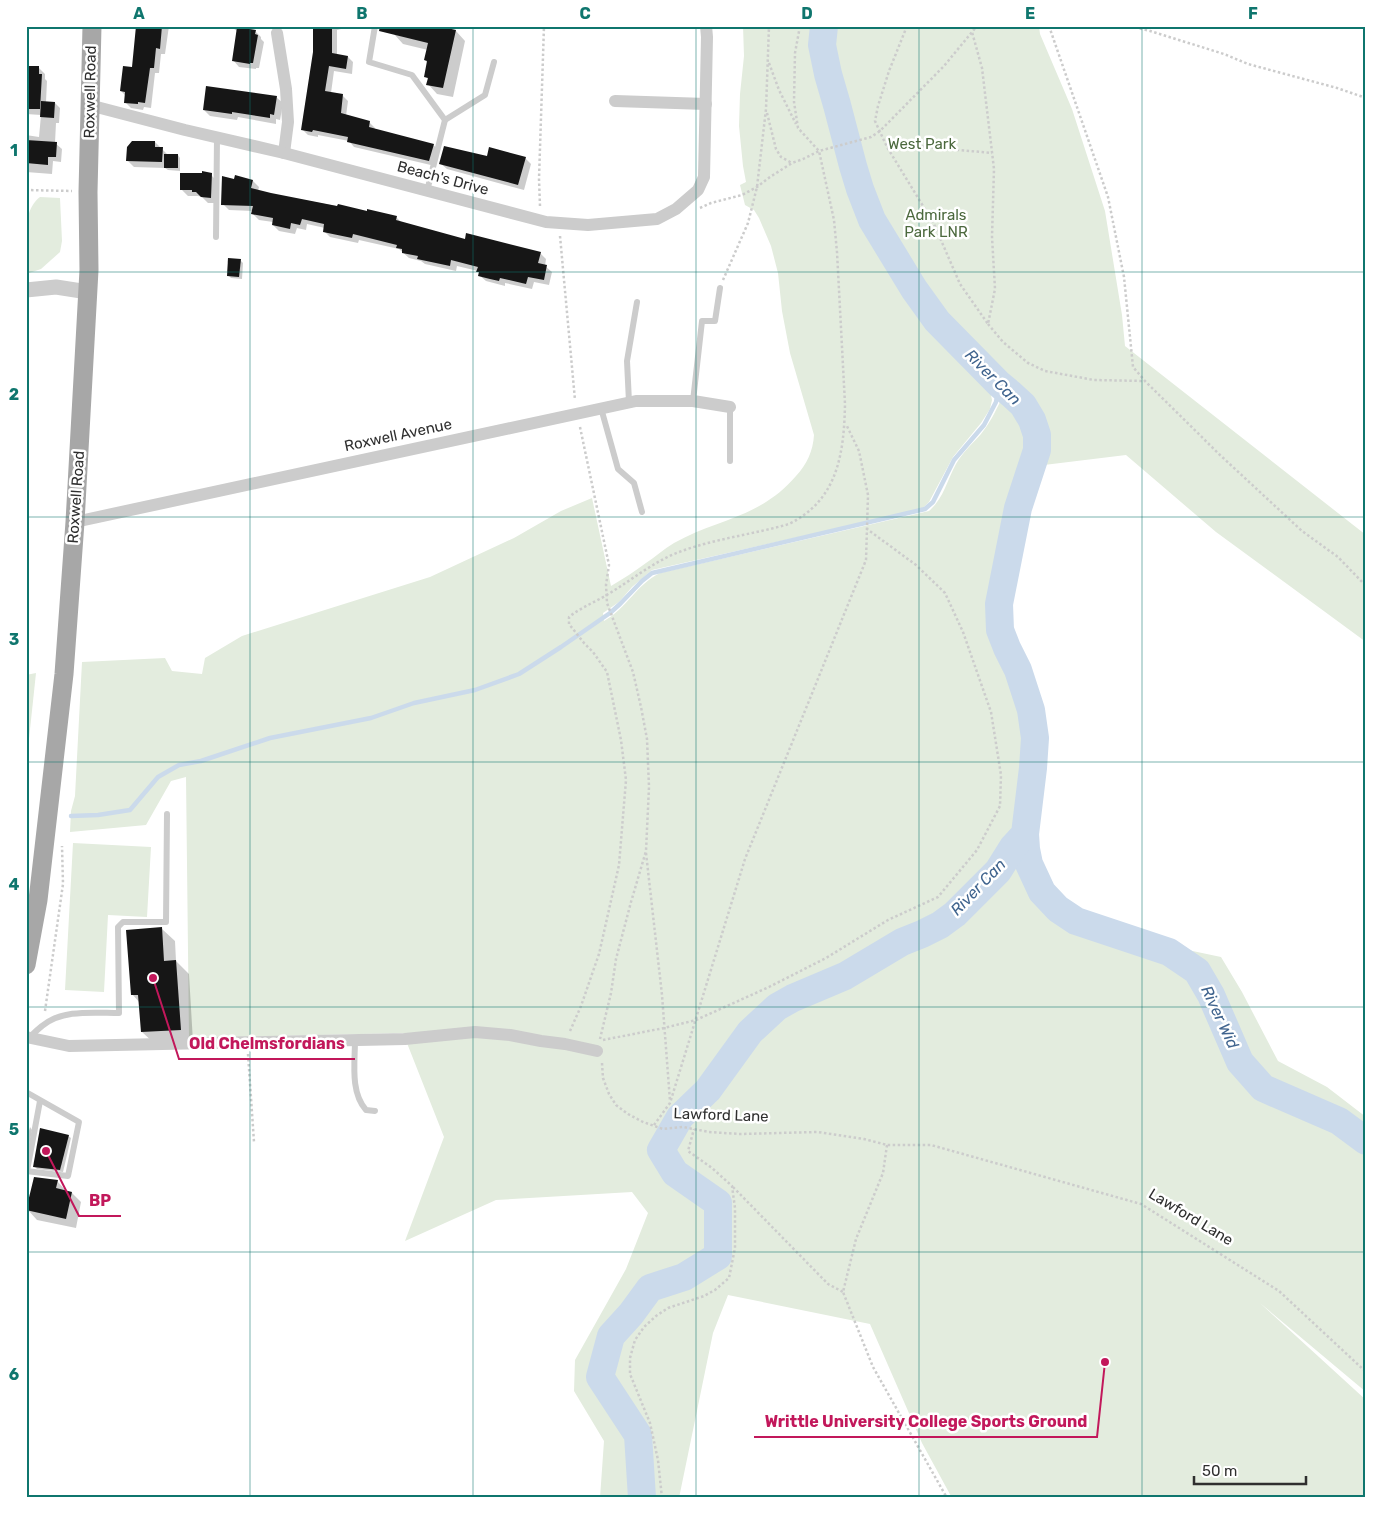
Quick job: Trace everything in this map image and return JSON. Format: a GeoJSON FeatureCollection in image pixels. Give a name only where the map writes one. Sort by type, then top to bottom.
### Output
{"type":"FeatureCollection","features":[{"type":"Feature","properties":{"kind":"main road","name":"Roxwell Road"},"geometry":{"type":"LineString","coordinates":[[26,965],[38,900],[64,674],[75,522],[88,292],[89,105],[92,26]]}},
{"type":"Feature","properties":{"kind":"street","name":"Beach's Drive"},"geometry":{"type":"LineString","coordinates":[[89,105],[284,153],[546,222],[588,225],[657,219],[676,209],[698,190],[704,177],[706,26]]}},
{"type":"Feature","properties":{"kind":"street"},"geometry":{"type":"LineString","coordinates":[[277,33],[286,89],[288,122],[284,153]]}},
{"type":"Feature","properties":{"kind":"street"},"geometry":{"type":"LineString","coordinates":[[615,101],[706,104]]}},
{"type":"Feature","properties":{"kind":"street"},"geometry":{"type":"LineString","coordinates":[[26,290],[56,287],[88,292]]}},
{"type":"Feature","properties":{"kind":"street","name":"Roxwell Avenue"},"geometry":{"type":"LineString","coordinates":[[75,522],[630,402],[693,401],[730,407]]}},
{"type":"Feature","properties":{"kind":"street"},"geometry":{"type":"LineString","coordinates":[[28,1038],[69,1046],[405,1039],[475,1032],[510,1034],[541,1041],[598,1046]]}},
{"type":"Feature","properties":{"kind":"lane"},"geometry":{"type":"LineString","coordinates":[[375,26],[369,62],[412,75],[445,120]]}},
{"type":"Feature","properties":{"kind":"lane"},"geometry":{"type":"LineString","coordinates":[[428,191],[445,120],[486,94],[494,62]]}},
{"type":"Feature","properties":{"kind":"lane"},"geometry":{"type":"LineString","coordinates":[[216,237],[217,138]]}},
{"type":"Feature","properties":{"kind":"lane"},"geometry":{"type":"LineString","coordinates":[[693,401],[702,321],[716,321],[720,288]]}},
{"type":"Feature","properties":{"kind":"lane"},"geometry":{"type":"LineString","coordinates":[[630,402],[627,361],[638,302]]}},
{"type":"Feature","properties":{"kind":"lane"},"geometry":{"type":"LineString","coordinates":[[730,407],[730,461]]}},
{"type":"Feature","properties":{"kind":"lane"},"geometry":{"type":"LineString","coordinates":[[601,408],[618,469],[634,483],[642,512]]}},
{"type":"Feature","properties":{"kind":"lane"},"geometry":{"type":"LineString","coordinates":[[28,1038],[42,1025],[54,1019],[73,1014],[119,1013],[118,927],[123,922],[166,922],[167,814]]}},
{"type":"Feature","properties":{"kind":"lane"},"geometry":{"type":"LineString","coordinates":[[355,1040],[356,1093],[360,1105],[366,1110],[374,1111]]}},
{"type":"Feature","properties":{"kind":"lane"},"geometry":{"type":"LineString","coordinates":[[26,1092],[79,1122],[68,1176],[26,1171],[40,1101]]}},
{"type":"Feature","properties":{"kind":"path"},"geometry":{"type":"LineString","coordinates":[[544,26],[539,179],[540,212],[546,222]]}},
{"type":"Feature","properties":{"kind":"path"},"geometry":{"type":"LineString","coordinates":[[720,288],[748,223],[758,187],[766,109],[770,26]]}},
{"type":"Feature","properties":{"kind":"path"},"geometry":{"type":"LineString","coordinates":[[798,26],[799,31],[795,53],[794,102],[798,128]]}},
{"type":"Feature","properties":{"kind":"path"},"geometry":{"type":"LineString","coordinates":[[907,26],[889,71],[878,106],[876,121],[887,147],[934,224],[960,284],[1003,342],[1028,363],[1045,371],[1094,380],[1145,381]]}},
{"type":"Feature","properties":{"kind":"path"},"geometry":{"type":"LineString","coordinates":[[676,209],[694,211],[711,203],[742,195],[758,187],[792,163],[819,151],[871,137],[880,131],[944,66],[977,26]]}},
{"type":"Feature","properties":{"kind":"path"},"geometry":{"type":"LineString","coordinates":[[1049,26],[1108,197],[1124,277],[1133,367],[1220,455],[1302,531],[1338,557],[1366,586]]}},
{"type":"Feature","properties":{"kind":"path"},"geometry":{"type":"LineString","coordinates":[[1130,26],[1224,54],[1248,64],[1338,88],[1366,98]]}},
{"type":"Feature","properties":{"kind":"path"},"geometry":{"type":"LineString","coordinates":[[972,32],[982,68],[994,169],[992,237],[995,289],[988,324]]}},
{"type":"Feature","properties":{"kind":"path"},"geometry":{"type":"LineString","coordinates":[[565,1044],[581,1006],[599,954],[619,865],[626,780],[622,740],[606,672],[593,652],[569,624],[569,617],[577,610],[606,595],[647,568],[674,554],[713,542],[789,524],[799,519],[810,511],[833,481],[841,451],[845,422],[844,384],[834,220],[819,151],[798,128],[779,90],[768,62]]}},
{"type":"Feature","properties":{"kind":"path"},"geometry":{"type":"LineString","coordinates":[[766,109],[776,149],[781,157],[792,163]]}},
{"type":"Feature","properties":{"kind":"path"},"geometry":{"type":"LineString","coordinates":[[887,147],[904,145],[930,146],[992,153]]}},
{"type":"Feature","properties":{"kind":"path"},"geometry":{"type":"LineString","coordinates":[[26,190],[88,192]]}},
{"type":"Feature","properties":{"kind":"path"},"geometry":{"type":"LineString","coordinates":[[654,1125],[670,1102],[745,859],[866,560],[868,495],[859,451],[845,422]]}},
{"type":"Feature","properties":{"kind":"path"},"geometry":{"type":"LineString","coordinates":[[646,852],[630,902],[598,1046],[696,1020],[769,987],[826,958],[888,920],[938,897],[978,850],[1000,806],[1001,775],[991,712],[963,632],[945,593],[916,565],[867,529]]}},
{"type":"Feature","properties":{"kind":"path"},"geometry":{"type":"LineString","coordinates":[[606,595],[607,603],[633,672],[644,723],[649,787],[646,852],[662,995],[670,1102]]}},
{"type":"Feature","properties":{"kind":"path"},"geometry":{"type":"LineString","coordinates":[[247,1043],[254,1142]]}},
{"type":"Feature","properties":{"kind":"path","name":"Lawford Lane"},"geometry":{"type":"LineString","coordinates":[[598,1046],[603,1078],[616,1106],[643,1122],[664,1129],[683,1127],[709,1132],[740,1134],[818,1132],[864,1139],[887,1145],[931,1145],[1142,1204],[1279,1291],[1366,1372]]}},
{"type":"Feature","properties":{"kind":"path"},"geometry":{"type":"LineString","coordinates":[[694,1129],[688,1151],[712,1168],[732,1186],[828,1284],[843,1292]]}},
{"type":"Feature","properties":{"kind":"path"},"geometry":{"type":"LineString","coordinates":[[887,1145],[883,1173],[856,1238],[843,1292],[873,1367],[947,1498]]}},
{"type":"Feature","properties":{"kind":"path"},"geometry":{"type":"LineString","coordinates":[[662,1498],[658,1460],[650,1423],[630,1374],[630,1358],[634,1340],[644,1327],[668,1308],[704,1296],[715,1290],[729,1278],[735,1248],[735,1208],[732,1186]]}},
{"type":"Feature","properties":{"kind":"green space"},"geometry":{"type":"Polygon","coordinates":[[[743,26],[1039,26],[1040,34],[1072,109],[1105,211],[1122,315],[1125,346],[1366,535],[1366,642],[1216,532],[1126,455],[1044,465],[1025,513],[1016,550],[1009,594],[1009,623],[1012,636],[1028,672],[1038,704],[1042,732],[1042,761],[1033,838],[1034,860],[1043,877],[1062,903],[1076,915],[1095,923],[1169,946],[1221,957],[1242,992],[1278,1061],[1327,1087],[1366,1117],[1366,1392],[1260,1303],[1366,1400],[1366,1498],[952,1498],[922,1443],[870,1324],[728,1295],[713,1333],[679,1498],[600,1498],[604,1441],[574,1391],[575,1360],[626,1269],[648,1213],[632,1192],[496,1200],[405,1241],[444,1137],[403,1033],[189,1038],[186,777],[171,781],[146,825],[70,832],[71,811],[75,796],[82,662],[165,658],[172,671],[202,674],[205,658],[242,636],[430,577],[514,538],[561,511],[592,498],[611,586],[674,543],[768,501],[796,476],[809,457],[814,435],[790,353],[782,311],[778,273],[771,246],[754,210],[745,205],[740,185],[746,182],[739,126],[744,56],[743,26]],[[1002,378],[990,390],[992,400],[990,409],[953,457],[929,502],[924,507],[918,510],[652,570],[632,587],[619,602],[603,613],[604,621],[619,610],[645,583],[660,573],[929,511],[942,495],[958,460],[984,430],[1003,399],[1017,411],[1024,422],[1028,434],[1028,443],[1024,460],[1044,465],[1047,451],[1046,433],[1038,413],[1030,401],[1002,378]]]}},
{"type":"Feature","properties":{"kind":"green space"},"geometry":{"type":"Polygon","coordinates":[[[40,197],[60,198],[62,241],[60,252],[41,269],[26,274],[25,244],[27,222],[29,212],[40,197]]]}},
{"type":"Feature","properties":{"kind":"green space"},"geometry":{"type":"Polygon","coordinates":[[[36,673],[26,767],[26,675],[36,673]]]}},
{"type":"Feature","properties":{"kind":"green space"},"geometry":{"type":"Polygon","coordinates":[[[73,843],[151,847],[147,917],[108,915],[104,992],[65,990],[73,843]]]}},
{"type":"Feature","properties":{"kind":"building"},"geometry":{"type":"Polygon","coordinates":[[[136,26],[162,26],[160,49],[156,48],[154,68],[150,68],[145,103],[138,102],[138,104],[124,103],[125,92],[120,91],[123,66],[132,67],[136,26]]]}},
{"type":"Feature","properties":{"kind":"building"},"geometry":{"type":"Polygon","coordinates":[[[380,26],[438,26],[456,30],[443,88],[426,85],[428,78],[424,77],[427,61],[424,60],[428,43],[379,31],[380,26]]]}},
{"type":"Feature","properties":{"kind":"building"},"geometry":{"type":"Polygon","coordinates":[[[237,27],[256,30],[255,34],[258,35],[253,63],[232,61],[237,27]]]}},
{"type":"Feature","properties":{"kind":"building"},"geometry":{"type":"Polygon","coordinates":[[[313,27],[332,27],[332,53],[348,56],[346,69],[329,66],[325,91],[343,94],[341,113],[370,121],[369,127],[434,144],[429,161],[347,142],[348,137],[313,130],[312,132],[301,130],[313,52],[313,27]]]}},
{"type":"Feature","properties":{"kind":"building"},"geometry":{"type":"Polygon","coordinates":[[[26,66],[39,66],[39,74],[42,74],[40,109],[26,109],[26,66]]]}},
{"type":"Feature","properties":{"kind":"building"},"geometry":{"type":"Polygon","coordinates":[[[206,86],[277,96],[274,115],[270,114],[270,118],[203,110],[206,86]]]}},
{"type":"Feature","properties":{"kind":"building"},"geometry":{"type":"Polygon","coordinates":[[[41,101],[55,102],[54,118],[40,117],[41,101]]]}},
{"type":"Feature","properties":{"kind":"building"},"geometry":{"type":"Polygon","coordinates":[[[26,140],[57,142],[56,157],[48,157],[48,165],[26,163],[26,140]]]}},
{"type":"Feature","properties":{"kind":"building"},"geometry":{"type":"Polygon","coordinates":[[[132,141],[155,141],[155,147],[163,147],[162,162],[126,161],[127,147],[132,141]]]}},
{"type":"Feature","properties":{"kind":"building"},"geometry":{"type":"Polygon","coordinates":[[[444,146],[487,156],[489,147],[526,157],[518,185],[439,164],[444,146]]]}},
{"type":"Feature","properties":{"kind":"building"},"geometry":{"type":"Polygon","coordinates":[[[164,154],[178,154],[178,168],[164,168],[164,154]]]}},
{"type":"Feature","properties":{"kind":"building"},"geometry":{"type":"Polygon","coordinates":[[[202,171],[212,173],[211,198],[201,197],[196,192],[192,192],[192,190],[180,190],[180,173],[202,173],[202,171]]]}},
{"type":"Feature","properties":{"kind":"building"},"geometry":{"type":"Polygon","coordinates":[[[235,175],[253,180],[251,188],[337,206],[338,204],[367,211],[367,209],[397,216],[396,220],[465,239],[466,233],[541,252],[538,263],[547,265],[544,280],[528,277],[526,284],[500,278],[499,281],[478,276],[479,272],[476,272],[478,267],[451,260],[450,266],[417,259],[418,256],[402,253],[402,249],[396,248],[397,245],[353,234],[352,238],[323,232],[324,224],[302,219],[300,225],[291,223],[290,229],[272,225],[273,218],[251,214],[253,206],[221,205],[222,176],[234,179],[235,175]]]}},
{"type":"Feature","properties":{"kind":"building"},"geometry":{"type":"Polygon","coordinates":[[[228,258],[241,259],[239,277],[227,276],[228,258]]]}},
{"type":"Feature","properties":{"kind":"building"},"geometry":{"type":"Polygon","coordinates":[[[162,927],[164,961],[176,960],[181,1030],[141,1032],[138,995],[131,995],[126,930],[162,927]]]}},
{"type":"Feature","properties":{"kind":"building"},"geometry":{"type":"Polygon","coordinates":[[[40,1128],[69,1135],[60,1170],[33,1167],[40,1128]]]}},
{"type":"Feature","properties":{"kind":"building"},"geometry":{"type":"Polygon","coordinates":[[[34,1177],[58,1180],[56,1188],[72,1192],[66,1219],[26,1210],[34,1177]]]}},
{"type":"Feature","properties":{"kind":"waterway","name":"River Can"},"geometry":{"type":"LineString","coordinates":[[642,1498],[638,1435],[600,1377],[611,1336],[631,1314],[650,1288],[684,1277],[718,1256],[718,1203],[675,1173],[661,1150],[680,1117],[708,1090],[750,1032],[777,1007],[793,998],[845,976],[902,942],[940,925],[955,914],[998,871],[1013,847],[1025,834],[1035,738],[1031,710],[1018,670],[1000,630],[999,604],[1018,508],[1037,450],[1037,435],[1032,420],[1023,405],[999,384],[937,321],[914,289],[872,220],[853,166],[828,74],[822,45],[824,26]]}},
{"type":"Feature","properties":{"kind":"waterway"},"geometry":{"type":"LineString","coordinates":[[71,816],[98,815],[130,810],[158,777],[179,765],[201,761],[270,738],[371,718],[414,703],[475,690],[519,674],[610,613],[652,573],[925,509],[933,502],[954,460],[984,425],[996,402],[999,384]]}},
{"type":"Feature","properties":{"kind":"waterway","name":"River Wid"},"geometry":{"type":"LineString","coordinates":[[1025,834],[1029,864],[1042,892],[1058,909],[1076,921],[1169,952],[1197,971],[1211,995],[1240,1062],[1263,1088],[1339,1121],[1366,1141]]}},
{"type":"Feature","properties":{"kind":"place","name":"Old Chelmsfordians"},"geometry":{"type":"Point","coordinates":[153,978]}},
{"type":"Feature","properties":{"kind":"place","name":"BP"},"geometry":{"type":"Point","coordinates":[46,1151]}},
{"type":"Feature","properties":{"kind":"place","name":"Writtle University College Sports Ground"},"geometry":{"type":"Point","coordinates":[1105,1362]}},
{"type":"Feature","properties":{"kind":"park label","name":"West Park"},"geometry":{"type":"Point","coordinates":[922,144]}},
{"type":"Feature","properties":{"kind":"park label","name":"Admirals Park LNR"},"geometry":{"type":"Point","coordinates":[936,224]}}]}
